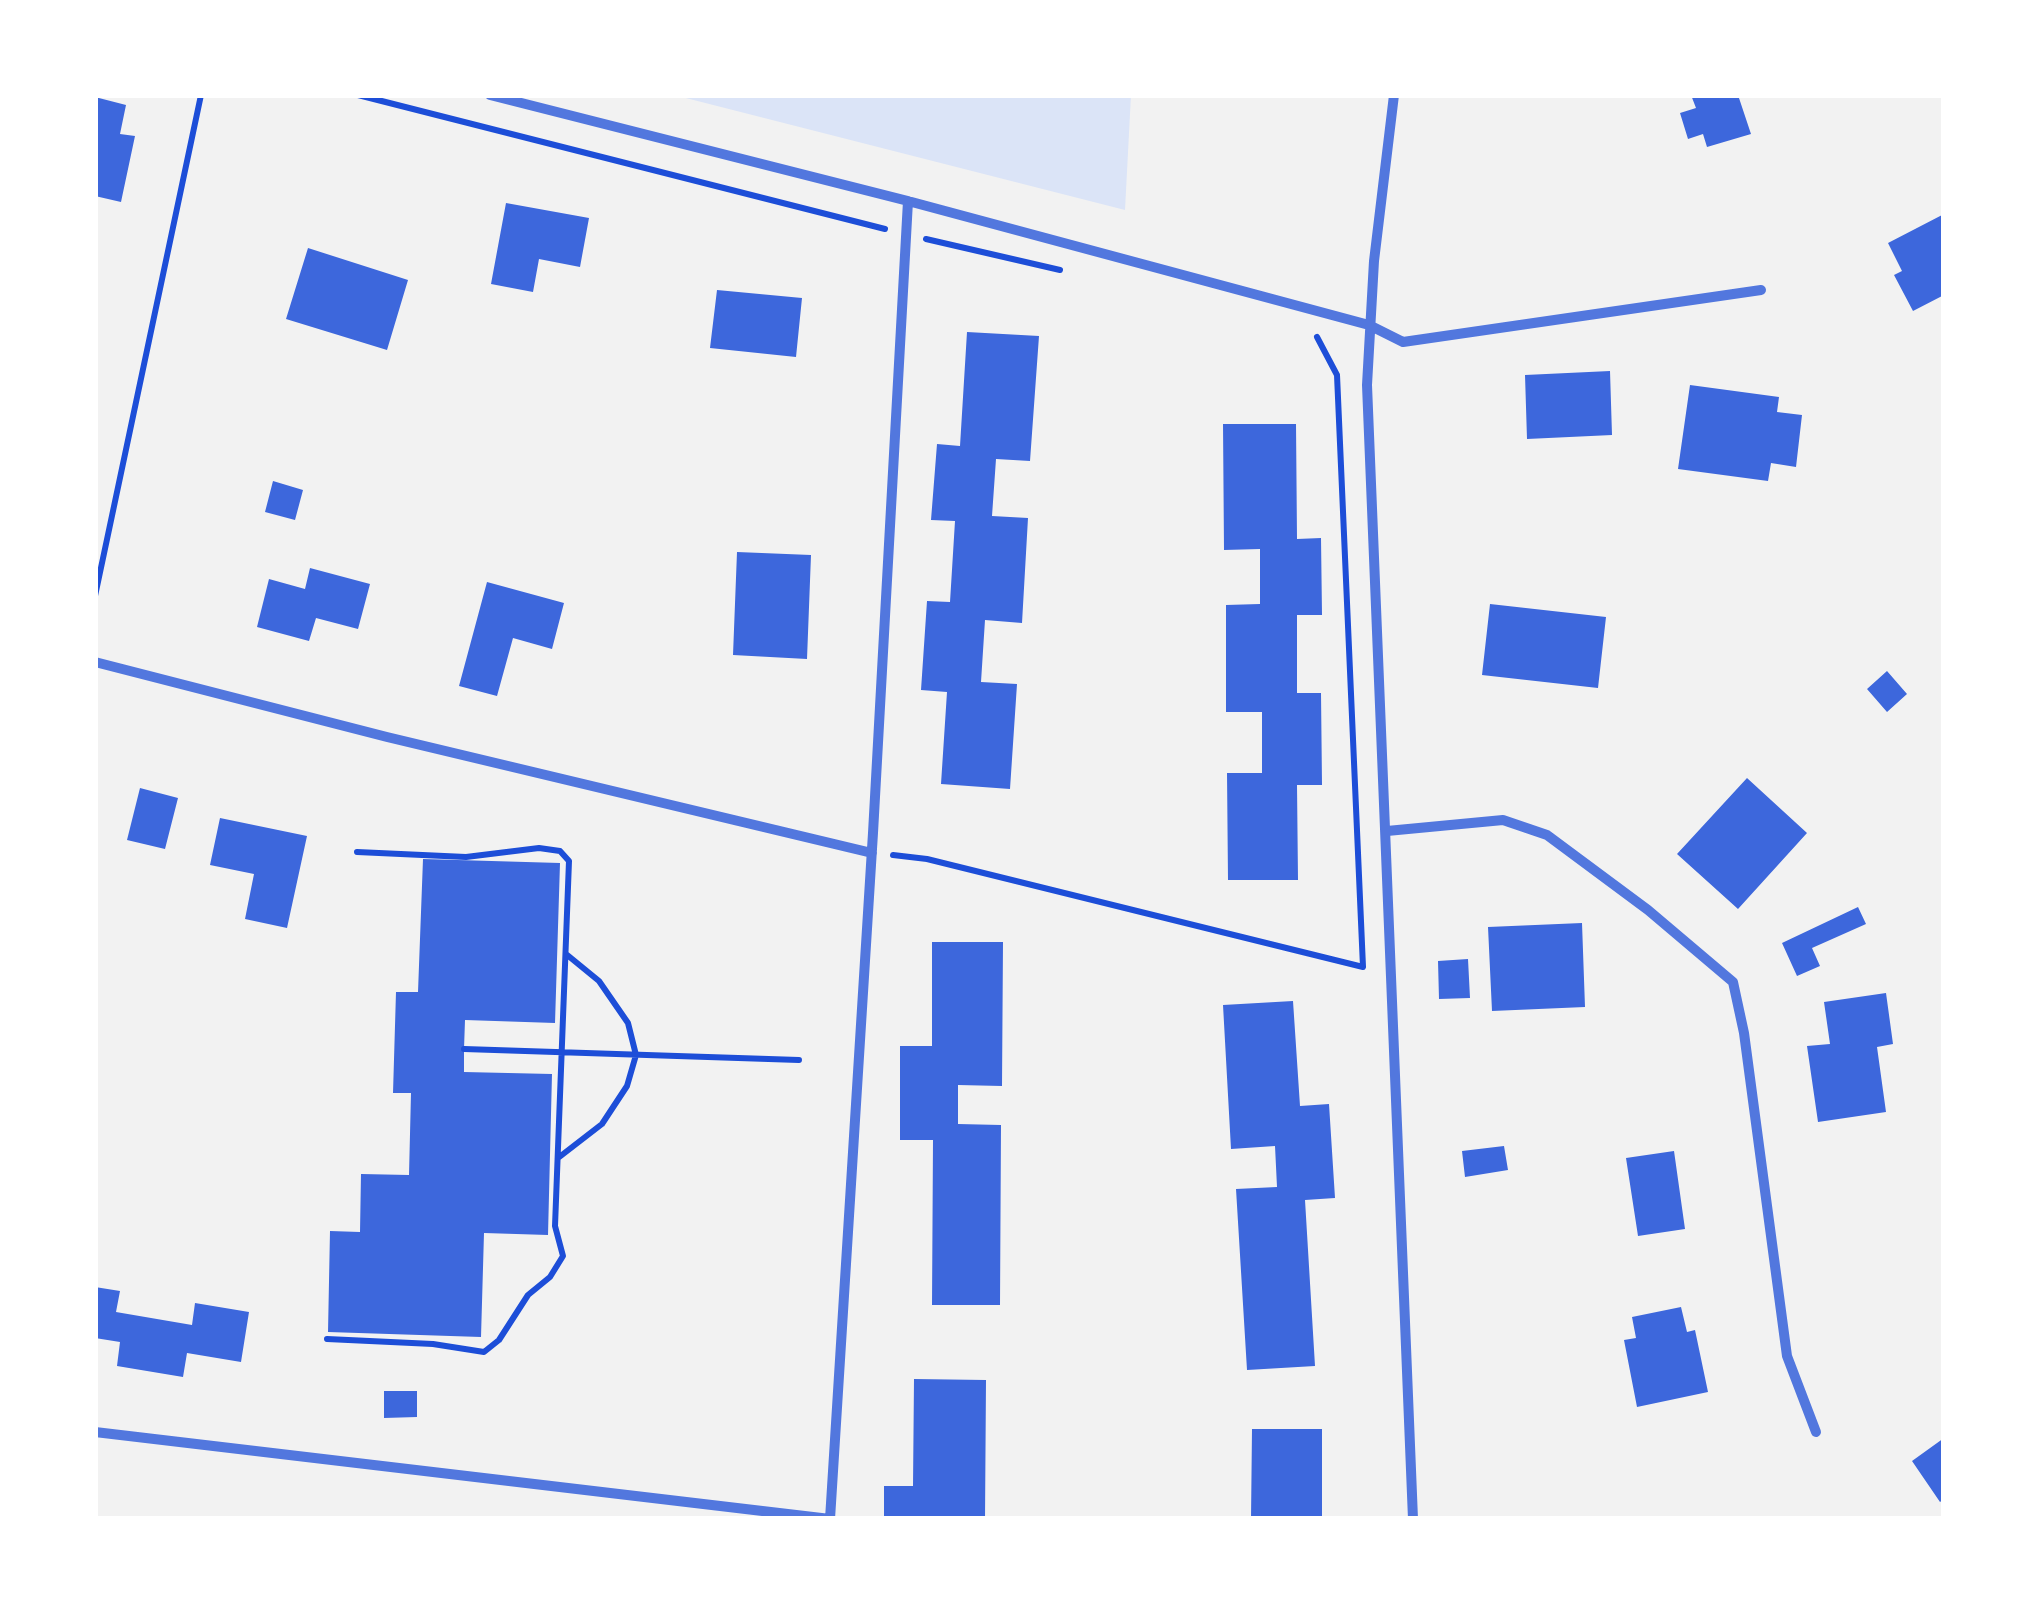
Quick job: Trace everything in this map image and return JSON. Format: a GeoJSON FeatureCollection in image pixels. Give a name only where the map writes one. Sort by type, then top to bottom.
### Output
{"type":"FeatureCollection","features":[{"type":"Feature","properties":{"kind":"street"},"geometry":{"type":"LineString","coordinates":[[490,95],[908,201],[1369,325],[1402,342],[1761,290]]}},
{"type":"Feature","properties":{"kind":"street"},"geometry":{"type":"LineString","coordinates":[[1394,95],[1369,325],[1367,385],[1414,1519]]}},
{"type":"Feature","properties":{"kind":"street"},"geometry":{"type":"LineString","coordinates":[[95,1432],[830,1519],[908,201]]}},
{"type":"Feature","properties":{"kind":"street"},"geometry":{"type":"LineString","coordinates":[[95,662],[386,737],[872,853]]}},
{"type":"Feature","properties":{"kind":"street"},"geometry":{"type":"LineString","coordinates":[[1387,831],[1503,820],[1547,835],[1648,910],[1732,982],[1744,1034],[1787,1356],[1816,1432]]}},
{"type":"Feature","properties":{"kind":"path"},"geometry":{"type":"LineString","coordinates":[[95,596],[201,95]]}},
{"type":"Feature","properties":{"kind":"path"},"geometry":{"type":"LineString","coordinates":[[358,95],[1060,270]]}},
{"type":"Feature","properties":{"kind":"path"},"geometry":{"type":"LineString","coordinates":[[872,853],[926,859],[1363,966],[1337,376],[1322,342],[1310,331]]}},
{"type":"Feature","properties":{"kind":"path"},"geometry":{"type":"LineString","coordinates":[[327,1339],[433,1344],[484,1352],[499,1340],[528,1295],[550,1277],[563,1256],[554,1226],[569,861],[560,851],[539,848],[466,858],[358,852]]}},
{"type":"Feature","properties":{"kind":"path"},"geometry":{"type":"LineString","coordinates":[[557,1159],[602,1124],[628,1086],[636,1055],[628,1023],[609,995],[599,981],[566,954]]}},
{"type":"Feature","properties":{"kind":"path"},"geometry":{"type":"LineString","coordinates":[[464,1049],[799,1060]]}},
{"type":"Feature","properties":{"kind":"shaded area"},"geometry":{"type":"Polygon","coordinates":[[[674,95],[1131,95],[1125,210],[674,95]]]}},
{"type":"Feature","properties":{"kind":"building"},"geometry":{"type":"Polygon","coordinates":[[[1691,95],[1738,95],[1751,134],[1707,147],[1703,134],[1688,139],[1680,113],[1696,108],[1691,95]]]}},
{"type":"Feature","properties":{"kind":"building"},"geometry":{"type":"Polygon","coordinates":[[[95,97],[126,105],[120,134],[135,136],[121,202],[95,196],[95,97]]]}},
{"type":"Feature","properties":{"kind":"building"},"geometry":{"type":"Polygon","coordinates":[[[506,203],[589,218],[580,267],[539,259],[533,292],[491,284],[506,203]]]}},
{"type":"Feature","properties":{"kind":"building"},"geometry":{"type":"Polygon","coordinates":[[[1944,214],[1944,295],[1913,311],[1894,275],[1902,271],[1888,243],[1944,214]]]}},
{"type":"Feature","properties":{"kind":"building"},"geometry":{"type":"Polygon","coordinates":[[[308,248],[408,280],[387,350],[286,319],[308,248]]]}},
{"type":"Feature","properties":{"kind":"building"},"geometry":{"type":"Polygon","coordinates":[[[717,290],[802,298],[796,357],[710,348],[717,290]]]}},
{"type":"Feature","properties":{"kind":"building"},"geometry":{"type":"Polygon","coordinates":[[[967,332],[1039,336],[1030,461],[996,459],[992,516],[1028,518],[1022,623],[985,620],[981,682],[1017,684],[1010,789],[941,784],[947,692],[921,690],[927,601],[950,602],[955,521],[931,520],[937,444],[960,446],[967,332]]]}},
{"type":"Feature","properties":{"kind":"building"},"geometry":{"type":"Polygon","coordinates":[[[1610,371],[1612,435],[1527,439],[1525,375],[1610,371]]]}},
{"type":"Feature","properties":{"kind":"building"},"geometry":{"type":"Polygon","coordinates":[[[1690,385],[1779,397],[1777,412],[1802,415],[1796,467],[1771,463],[1768,481],[1678,469],[1690,385]]]}},
{"type":"Feature","properties":{"kind":"building"},"geometry":{"type":"Polygon","coordinates":[[[1223,424],[1296,424],[1297,539],[1321,538],[1322,615],[1297,615],[1297,693],[1321,693],[1322,785],[1297,785],[1298,880],[1228,880],[1227,773],[1262,773],[1262,712],[1226,712],[1226,605],[1260,604],[1260,549],[1224,550],[1223,424]]]}},
{"type":"Feature","properties":{"kind":"building"},"geometry":{"type":"Polygon","coordinates":[[[273,481],[303,490],[295,520],[265,512],[273,481]]]}},
{"type":"Feature","properties":{"kind":"building"},"geometry":{"type":"Polygon","coordinates":[[[737,552],[811,555],[807,659],[733,655],[737,552]]]}},
{"type":"Feature","properties":{"kind":"building"},"geometry":{"type":"Polygon","coordinates":[[[310,568],[370,584],[358,629],[316,618],[309,641],[257,627],[269,579],[305,589],[310,568]]]}},
{"type":"Feature","properties":{"kind":"building"},"geometry":{"type":"Polygon","coordinates":[[[487,582],[564,603],[552,649],[513,638],[497,696],[459,686],[487,582]]]}},
{"type":"Feature","properties":{"kind":"building"},"geometry":{"type":"Polygon","coordinates":[[[1490,604],[1606,617],[1598,688],[1482,675],[1490,604]]]}},
{"type":"Feature","properties":{"kind":"building"},"geometry":{"type":"Polygon","coordinates":[[[1887,671],[1907,694],[1887,712],[1867,689],[1887,671]]]}},
{"type":"Feature","properties":{"kind":"building"},"geometry":{"type":"Polygon","coordinates":[[[1747,778],[1807,833],[1738,909],[1677,854],[1747,778]]]}},
{"type":"Feature","properties":{"kind":"building"},"geometry":{"type":"Polygon","coordinates":[[[140,788],[178,798],[165,849],[127,840],[140,788]]]}},
{"type":"Feature","properties":{"kind":"building"},"geometry":{"type":"Polygon","coordinates":[[[220,818],[307,836],[287,928],[245,919],[254,874],[210,865],[220,818]]]}},
{"type":"Feature","properties":{"kind":"building"},"geometry":{"type":"Polygon","coordinates":[[[423,859],[560,863],[555,1023],[465,1020],[464,1049],[464,1072],[552,1074],[548,1235],[484,1233],[481,1337],[328,1332],[330,1231],[360,1232],[361,1174],[409,1175],[411,1093],[393,1093],[396,992],[418,992],[423,859]]]}},
{"type":"Feature","properties":{"kind":"building"},"geometry":{"type":"Polygon","coordinates":[[[1858,907],[1866,924],[1812,948],[1820,966],[1797,976],[1782,943],[1858,907]]]}},
{"type":"Feature","properties":{"kind":"building"},"geometry":{"type":"Polygon","coordinates":[[[1582,923],[1585,1007],[1492,1011],[1488,927],[1582,923]]]}},
{"type":"Feature","properties":{"kind":"building"},"geometry":{"type":"Polygon","coordinates":[[[932,942],[1003,942],[1002,1086],[958,1085],[958,1124],[1001,1125],[1000,1305],[932,1305],[933,1140],[900,1140],[900,1046],[932,1046],[932,942]]]}},
{"type":"Feature","properties":{"kind":"building"},"geometry":{"type":"Polygon","coordinates":[[[1468,959],[1470,998],[1439,999],[1438,961],[1468,959]]]}},
{"type":"Feature","properties":{"kind":"building"},"geometry":{"type":"Polygon","coordinates":[[[1886,993],[1893,1044],[1877,1047],[1886,1112],[1818,1122],[1807,1046],[1830,1044],[1824,1002],[1886,993]]]}},
{"type":"Feature","properties":{"kind":"building"},"geometry":{"type":"Polygon","coordinates":[[[1293,1001],[1300,1106],[1329,1104],[1335,1198],[1305,1200],[1315,1366],[1247,1370],[1236,1189],[1277,1187],[1275,1146],[1231,1149],[1223,1005],[1293,1001]]]}},
{"type":"Feature","properties":{"kind":"building"},"geometry":{"type":"Polygon","coordinates":[[[1504,1146],[1508,1170],[1465,1177],[1462,1151],[1504,1146]]]}},
{"type":"Feature","properties":{"kind":"building"},"geometry":{"type":"Polygon","coordinates":[[[1674,1151],[1685,1229],[1638,1236],[1626,1158],[1674,1151]]]}},
{"type":"Feature","properties":{"kind":"building"},"geometry":{"type":"Polygon","coordinates":[[[95,1287],[120,1291],[116,1312],[192,1325],[195,1303],[249,1312],[241,1362],[187,1353],[183,1377],[117,1366],[120,1342],[95,1338],[95,1287]]]}},
{"type":"Feature","properties":{"kind":"building"},"geometry":{"type":"Polygon","coordinates":[[[1681,1307],[1687,1332],[1695,1330],[1708,1392],[1637,1407],[1624,1340],[1636,1338],[1632,1317],[1681,1307]]]}},
{"type":"Feature","properties":{"kind":"building"},"geometry":{"type":"Polygon","coordinates":[[[914,1379],[986,1380],[985,1519],[884,1519],[884,1486],[913,1486],[914,1379]]]}},
{"type":"Feature","properties":{"kind":"building"},"geometry":{"type":"Polygon","coordinates":[[[384,1391],[417,1391],[417,1417],[384,1418],[384,1391]]]}},
{"type":"Feature","properties":{"kind":"building"},"geometry":{"type":"Polygon","coordinates":[[[1252,1429],[1322,1429],[1322,1519],[1251,1519],[1252,1429]]]}},
{"type":"Feature","properties":{"kind":"building"},"geometry":{"type":"Polygon","coordinates":[[[1944,1438],[1944,1499],[1940,1502],[1912,1461],[1944,1438]]]}}]}
